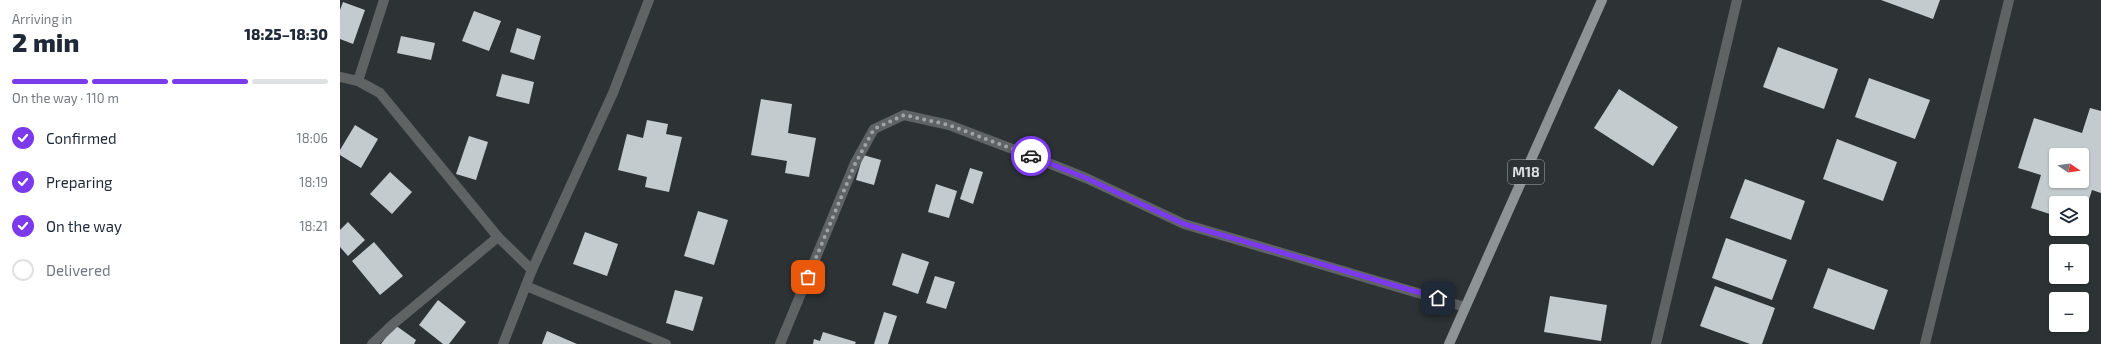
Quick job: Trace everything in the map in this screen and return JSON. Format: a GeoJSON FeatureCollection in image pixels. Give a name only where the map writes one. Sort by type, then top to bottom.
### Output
{"type":"FeatureCollection","features":[{"type":"Feature","properties":{"kind":"main road","name":"M18"},"geometry":{"type":"LineString","coordinates":[[1449,344],[1602,0]]}},
{"type":"Feature","properties":{"kind":"street"},"geometry":{"type":"LineString","coordinates":[[358,81],[384,0]]}},
{"type":"Feature","properties":{"kind":"street"},"geometry":{"type":"LineString","coordinates":[[503,344],[532,270],[613,93],[649,0]]}},
{"type":"Feature","properties":{"kind":"street"},"geometry":{"type":"LineString","coordinates":[[1656,344],[1738,0]]}},
{"type":"Feature","properties":{"kind":"street"},"geometry":{"type":"LineString","coordinates":[[1925,344],[2009,0]]}},
{"type":"Feature","properties":{"kind":"street"},"geometry":{"type":"LineString","coordinates":[[340,77],[358,81],[380,92],[498,237],[532,270]]}},
{"type":"Feature","properties":{"kind":"street"},"geometry":{"type":"LineString","coordinates":[[780,344],[855,164],[874,129],[904,115],[949,125],[1018,151],[1086,178],[1184,224],[1465,307]]}},
{"type":"Feature","properties":{"kind":"street"},"geometry":{"type":"LineString","coordinates":[[372,344],[392,325],[498,237]]}},
{"type":"Feature","properties":{"kind":"street"},"geometry":{"type":"LineString","coordinates":[[526,286],[666,344]]}},
{"type":"Feature","properties":{"kind":"building"},"geometry":{"type":"Polygon","coordinates":[[[1881,0],[1940,0],[1933,19],[1881,0]]]}},
{"type":"Feature","properties":{"kind":"building"},"geometry":{"type":"Polygon","coordinates":[[[343,2],[365,10],[353,44],[340,39],[340,10],[343,2]]]}},
{"type":"Feature","properties":{"kind":"building"},"geometry":{"type":"Polygon","coordinates":[[[474,11],[501,21],[489,51],[462,41],[474,11]]]}},
{"type":"Feature","properties":{"kind":"building"},"geometry":{"type":"Polygon","coordinates":[[[517,28],[541,36],[534,60],[510,52],[517,28]]]}},
{"type":"Feature","properties":{"kind":"building"},"geometry":{"type":"Polygon","coordinates":[[[401,36],[435,43],[431,60],[397,53],[401,36]]]}},
{"type":"Feature","properties":{"kind":"building"},"geometry":{"type":"Polygon","coordinates":[[[1778,47],[1838,69],[1824,109],[1763,87],[1778,47]]]}},
{"type":"Feature","properties":{"kind":"building"},"geometry":{"type":"Polygon","coordinates":[[[502,74],[534,82],[529,104],[496,96],[502,74]]]}},
{"type":"Feature","properties":{"kind":"building"},"geometry":{"type":"Polygon","coordinates":[[[1869,78],[1930,100],[1915,139],[1855,117],[1869,78]]]}},
{"type":"Feature","properties":{"kind":"building"},"geometry":{"type":"Polygon","coordinates":[[[1619,89],[1678,127],[1653,166],[1594,128],[1619,89]]]}},
{"type":"Feature","properties":{"kind":"building"},"geometry":{"type":"Polygon","coordinates":[[[761,99],[792,104],[788,133],[816,138],[809,177],[785,173],[787,161],[751,155],[761,99]]]}},
{"type":"Feature","properties":{"kind":"building"},"geometry":{"type":"Polygon","coordinates":[[[2090,108],[2101,111],[2101,193],[2092,190],[2089,199],[2089,196],[2049,196],[2049,214],[2031,208],[2041,175],[2018,168],[2034,118],[2082,133],[2090,108]]]}},
{"type":"Feature","properties":{"kind":"building"},"geometry":{"type":"Polygon","coordinates":[[[647,120],[668,124],[666,134],[682,137],[669,192],[645,187],[647,177],[618,170],[627,134],[643,138],[647,120]]]}},
{"type":"Feature","properties":{"kind":"building"},"geometry":{"type":"Polygon","coordinates":[[[355,125],[378,139],[361,168],[340,155],[340,150],[355,125]]]}},
{"type":"Feature","properties":{"kind":"building"},"geometry":{"type":"Polygon","coordinates":[[[469,136],[488,142],[476,180],[456,174],[469,136]]]}},
{"type":"Feature","properties":{"kind":"building"},"geometry":{"type":"Polygon","coordinates":[[[1837,139],[1897,162],[1883,201],[1823,179],[1837,139]]]}},
{"type":"Feature","properties":{"kind":"building"},"geometry":{"type":"Polygon","coordinates":[[[863,155],[881,160],[874,185],[856,180],[863,155]]]}},
{"type":"Feature","properties":{"kind":"building"},"geometry":{"type":"Polygon","coordinates":[[[970,168],[983,172],[973,204],[960,199],[970,168]]]}},
{"type":"Feature","properties":{"kind":"building"},"geometry":{"type":"Polygon","coordinates":[[[390,172],[412,192],[392,214],[370,194],[390,172]]]}},
{"type":"Feature","properties":{"kind":"building"},"geometry":{"type":"Polygon","coordinates":[[[1745,179],[1805,201],[1791,240],[1730,218],[1745,179]]]}},
{"type":"Feature","properties":{"kind":"building"},"geometry":{"type":"Polygon","coordinates":[[[936,184],[957,191],[949,218],[928,212],[936,184]]]}},
{"type":"Feature","properties":{"kind":"building"},"geometry":{"type":"Polygon","coordinates":[[[698,211],[728,220],[714,265],[684,256],[698,211]]]}},
{"type":"Feature","properties":{"kind":"building"},"geometry":{"type":"Polygon","coordinates":[[[348,222],[365,240],[348,256],[340,247],[340,230],[348,222]]]}},
{"type":"Feature","properties":{"kind":"building"},"geometry":{"type":"Polygon","coordinates":[[[585,232],[618,244],[607,276],[573,264],[585,232]]]}},
{"type":"Feature","properties":{"kind":"building"},"geometry":{"type":"Polygon","coordinates":[[[1726,238],[1787,260],[1772,300],[1712,278],[1726,238]]]}},
{"type":"Feature","properties":{"kind":"building"},"geometry":{"type":"Polygon","coordinates":[[[374,242],[403,276],[380,295],[352,261],[374,242]]]}},
{"type":"Feature","properties":{"kind":"building"},"geometry":{"type":"Polygon","coordinates":[[[902,253],[929,262],[918,294],[892,285],[902,253]]]}},
{"type":"Feature","properties":{"kind":"building"},"geometry":{"type":"Polygon","coordinates":[[[1828,268],[1888,290],[1874,330],[1813,308],[1828,268]]]}},
{"type":"Feature","properties":{"kind":"building"},"geometry":{"type":"Polygon","coordinates":[[[935,276],[955,282],[946,309],[926,303],[935,276]]]}},
{"type":"Feature","properties":{"kind":"building"},"geometry":{"type":"Polygon","coordinates":[[[1715,286],[1775,308],[1762,344],[1750,344],[1700,326],[1715,286]]]}},
{"type":"Feature","properties":{"kind":"building"},"geometry":{"type":"Polygon","coordinates":[[[675,290],[703,297],[693,331],[666,323],[675,290]]]}},
{"type":"Feature","properties":{"kind":"building"},"geometry":{"type":"Polygon","coordinates":[[[1550,296],[1607,305],[1601,341],[1544,332],[1550,296]]]}},
{"type":"Feature","properties":{"kind":"building"},"geometry":{"type":"Polygon","coordinates":[[[438,300],[466,322],[449,344],[443,344],[419,325],[438,300]]]}},
{"type":"Feature","properties":{"kind":"building"},"geometry":{"type":"Polygon","coordinates":[[[884,312],[897,316],[888,344],[874,344],[884,312]]]}},
{"type":"Feature","properties":{"kind":"building"},"geometry":{"type":"Polygon","coordinates":[[[395,325],[416,340],[414,344],[381,344],[395,325]]]}},
{"type":"Feature","properties":{"kind":"building"},"geometry":{"type":"Polygon","coordinates":[[[547,331],[577,344],[542,344],[547,331]]]}},
{"type":"Feature","properties":{"kind":"building"},"geometry":{"type":"Polygon","coordinates":[[[823,332],[856,342],[855,344],[813,344],[814,339],[820,341],[823,332]]]}},
{"type":"Feature","properties":{"kind":"way so far"},"geometry":{"type":"LineString","coordinates":[[808,277],[855,164],[874,129],[904,115],[949,125],[1031,156]]}},
{"type":"Feature","properties":{"kind":"route"},"geometry":{"type":"LineString","coordinates":[[1031,156],[1086,178],[1184,224],[1438,298]]}}]}
